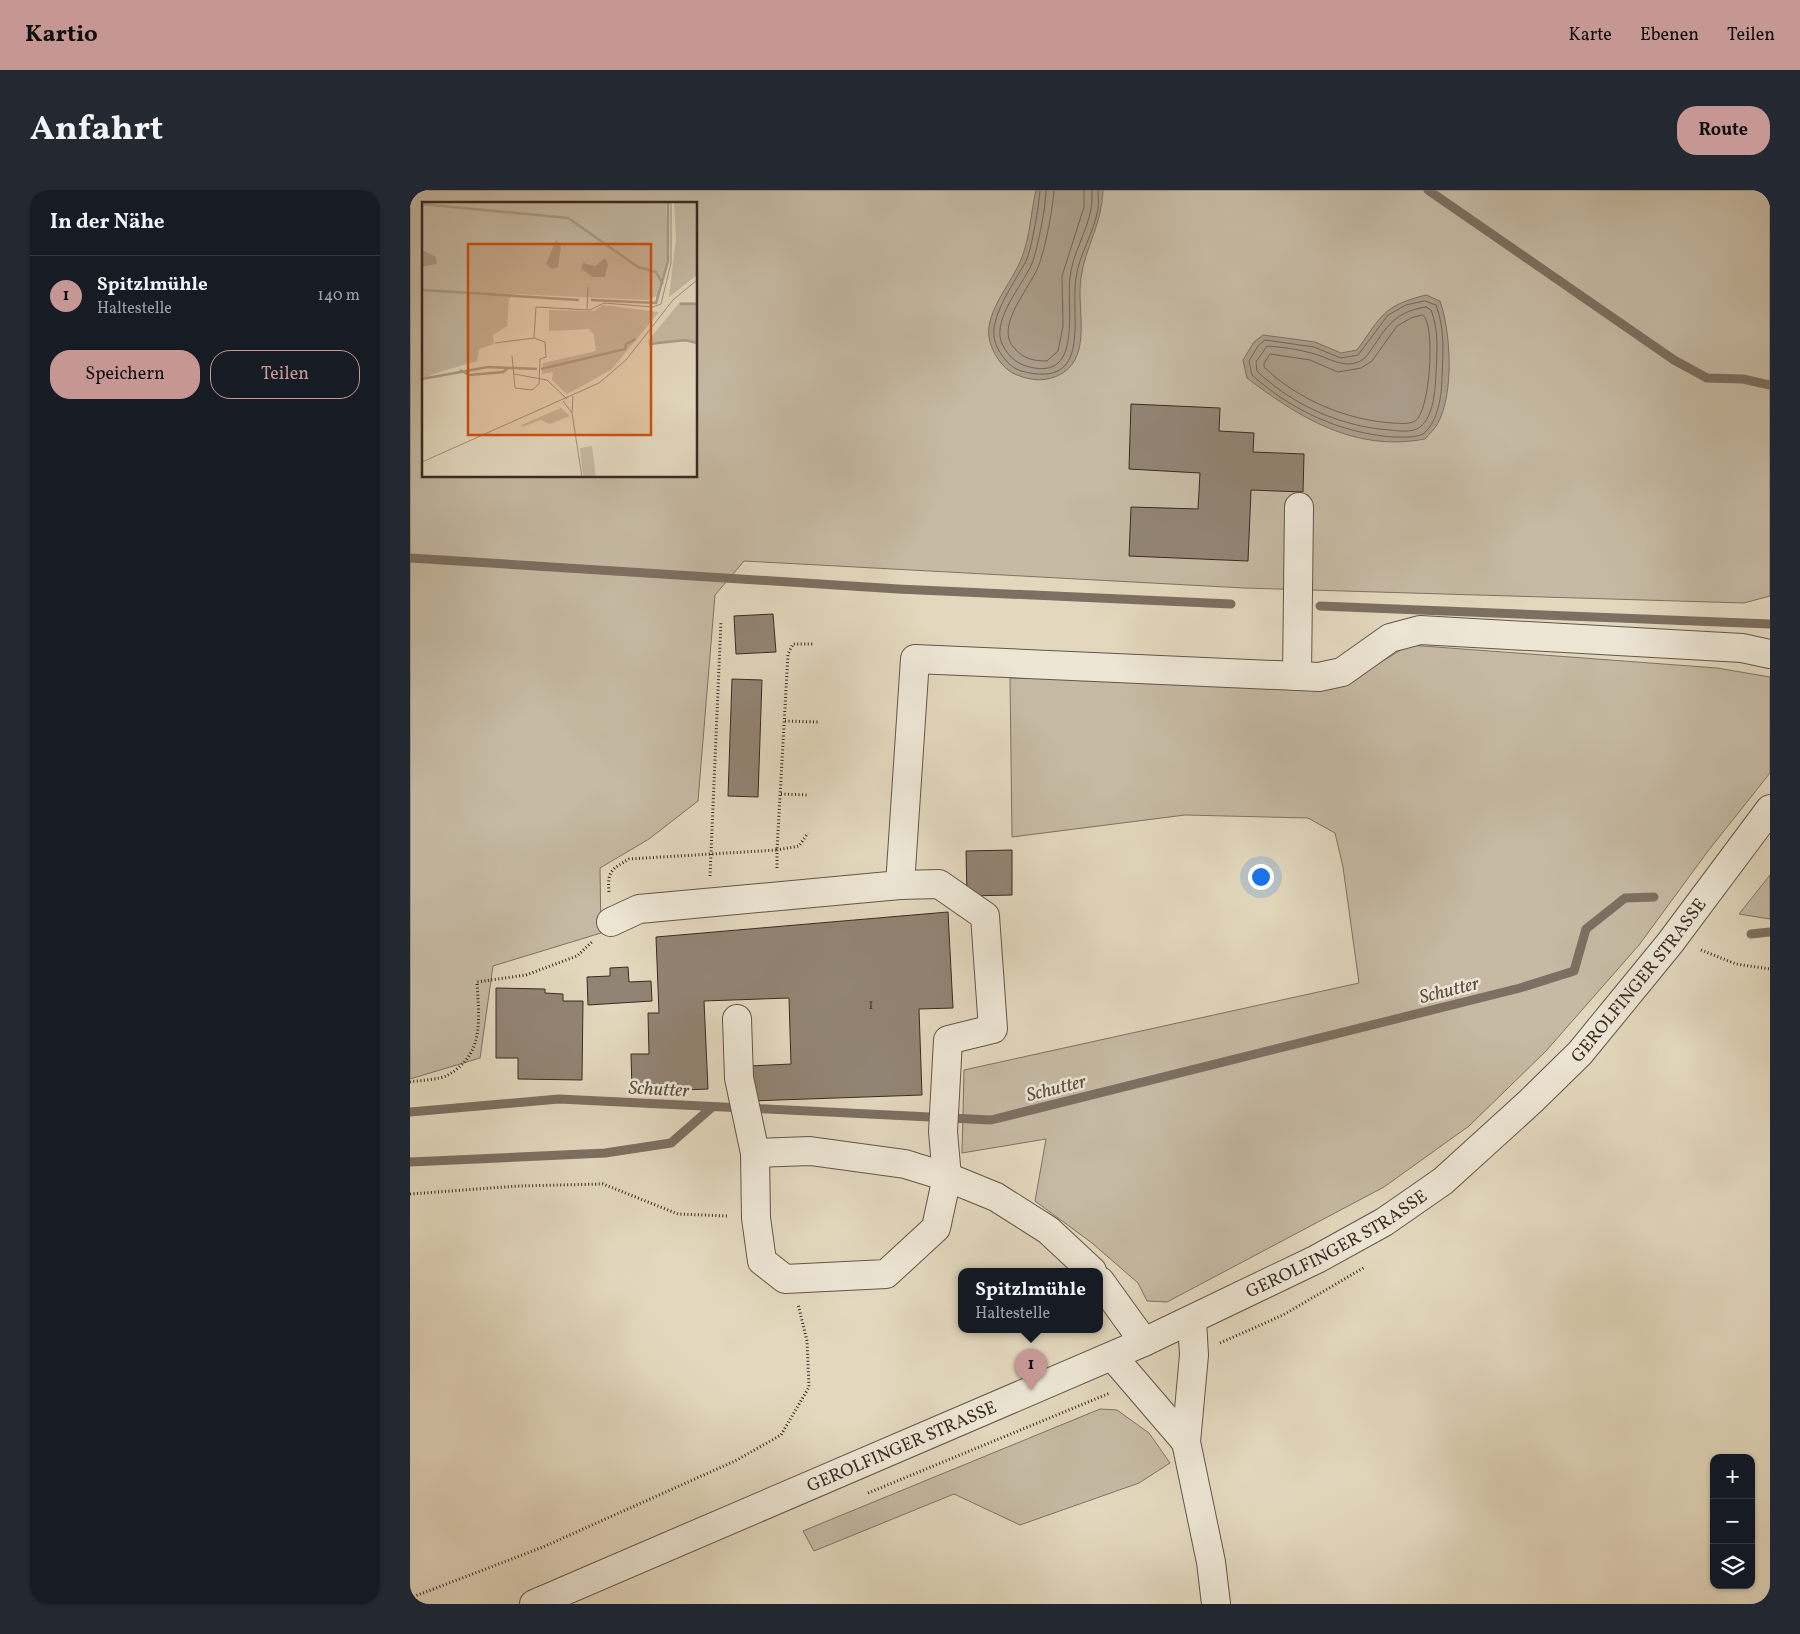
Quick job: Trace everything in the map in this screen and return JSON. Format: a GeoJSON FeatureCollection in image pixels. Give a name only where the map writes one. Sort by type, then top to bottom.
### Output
{"type":"FeatureCollection","features":[{"type":"Feature","properties":{"kind":"street"},"geometry":{"type":"LineString","coordinates":[[1297,676],[1299,507]]}},
{"type":"Feature","properties":{"kind":"street"},"geometry":{"type":"LineString","coordinates":[[900,885],[915,658],[1320,677],[1342,672],[1390,638],[1420,630],[1742,648],[1770,654]]}},
{"type":"Feature","properties":{"kind":"street","name":"GEROLFINGER STRASSE"},"geometry":{"type":"LineString","coordinates":[[534,1604],[772,1504],[1192,1321],[1317,1259],[1384,1222],[1451,1174],[1532,1101],[1580,1053],[1670,943],[1770,809]]}},
{"type":"Feature","properties":{"kind":"street"},"geometry":{"type":"LineString","coordinates":[[611,922],[639,909],[900,885],[939,884],[986,916],[993,1029],[948,1040],[943,1132],[947,1177],[936,1228],[886,1274],[786,1279],[762,1261],[756,1218],[756,1153],[739,1078],[738,1019]]}},
{"type":"Feature","properties":{"kind":"street"},"geometry":{"type":"LineString","coordinates":[[756,1153],[810,1151],[905,1164],[947,1177],[996,1197],[1048,1230],[1089,1268]]}},
{"type":"Feature","properties":{"kind":"street"},"geometry":{"type":"LineString","coordinates":[[1103,1285],[1144,1342]]}},
{"type":"Feature","properties":{"kind":"street"},"geometry":{"type":"LineString","coordinates":[[1192,1321],[1194,1355],[1186,1442],[1211,1562],[1216,1604]]}},
{"type":"Feature","properties":{"kind":"street"},"geometry":{"type":"LineString","coordinates":[[1113,1356],[1186,1442]]}},
{"type":"Feature","properties":{"kind":"path"},"geometry":{"type":"LineString","coordinates":[[711,902],[710,854],[721,621]]}},
{"type":"Feature","properties":{"kind":"path"},"geometry":{"type":"LineString","coordinates":[[777,896],[777,850],[788,654],[793,644],[814,644]]}},
{"type":"Feature","properties":{"kind":"path"},"geometry":{"type":"LineString","coordinates":[[784,721],[818,722]]}},
{"type":"Feature","properties":{"kind":"path"},"geometry":{"type":"LineString","coordinates":[[781,794],[809,795]]}},
{"type":"Feature","properties":{"kind":"path"},"geometry":{"type":"LineString","coordinates":[[410,1082],[447,1076],[471,1055],[480,1028],[477,982],[526,975],[577,956],[611,922],[608,884],[609,875],[614,867],[629,858],[777,850],[799,846],[808,833]]}},
{"type":"Feature","properties":{"kind":"path"},"geometry":{"type":"LineString","coordinates":[[1701,950],[1736,964],[1770,969]]}},
{"type":"Feature","properties":{"kind":"path"},"geometry":{"type":"LineString","coordinates":[[410,1194],[518,1186],[603,1184],[678,1214],[756,1218]]}},
{"type":"Feature","properties":{"kind":"path"},"geometry":{"type":"LineString","coordinates":[[410,1598],[543,1547],[735,1461],[781,1435],[808,1387],[807,1341],[798,1305],[786,1279]]}},
{"type":"Feature","properties":{"kind":"shaded area"},"geometry":{"type":"Polygon","coordinates":[[[410,190],[1770,190],[1770,596],[1744,603],[1244,588],[744,561],[715,595],[698,801],[649,839],[600,868],[601,933],[493,966],[480,1058],[410,1079],[410,190]]]}},
{"type":"Feature","properties":{"kind":"shaded area"},"geometry":{"type":"Polygon","coordinates":[[[1409,645],[1717,668],[1770,677],[1770,773],[1708,851],[1639,945],[1546,1051],[1469,1126],[1384,1187],[1167,1302],[1147,1301],[1138,1283],[1092,1243],[1035,1201],[1046,1139],[962,1153],[964,1070],[1359,983],[1343,867],[1335,833],[1308,818],[1185,815],[1012,837],[1010,678],[1343,685],[1409,645]]]}},
{"type":"Feature","properties":{"kind":"shaded area"},"geometry":{"type":"Polygon","coordinates":[[[1770,875],[1770,919],[1739,914],[1770,875]]]}},
{"type":"Feature","properties":{"kind":"shaded area"},"geometry":{"type":"Polygon","coordinates":[[[1100,1409],[1117,1410],[1149,1433],[1170,1463],[1139,1483],[1020,1525],[954,1494],[814,1551],[803,1531],[1100,1409]]]}},
{"type":"Feature","properties":{"kind":"water"},"geometry":{"type":"Polygon","coordinates":[[[1036,190],[1103,190],[1100,214],[1081,278],[1081,330],[1077,356],[1071,366],[1061,374],[1056,377],[1039,380],[1023,377],[1007,369],[995,354],[989,337],[991,317],[1025,249],[1036,190]]]}},
{"type":"Feature","properties":{"kind":"water"},"geometry":{"type":"Polygon","coordinates":[[[1426,295],[1440,301],[1444,314],[1447,329],[1449,379],[1447,396],[1437,425],[1425,439],[1400,442],[1376,441],[1330,429],[1288,407],[1247,378],[1243,360],[1254,342],[1263,335],[1315,342],[1341,353],[1357,350],[1378,321],[1391,308],[1400,303],[1426,295]]]}},
{"type":"Feature","properties":{"kind":"building"},"geometry":{"type":"Polygon","coordinates":[[[1131,404],[1220,408],[1219,431],[1254,433],[1253,452],[1304,454],[1303,492],[1251,490],[1248,561],[1129,556],[1131,507],[1198,509],[1200,473],[1129,469],[1131,404]]]}},
{"type":"Feature","properties":{"kind":"building"},"geometry":{"type":"Polygon","coordinates":[[[773,614],[776,652],[736,654],[734,616],[773,614]]]}},
{"type":"Feature","properties":{"kind":"building"},"geometry":{"type":"Polygon","coordinates":[[[732,679],[762,680],[758,797],[728,796],[732,679]]]}},
{"type":"Feature","properties":{"kind":"building"},"geometry":{"type":"Polygon","coordinates":[[[1012,850],[1012,895],[967,896],[966,851],[1012,850]]]}},
{"type":"Feature","properties":{"kind":"building"},"geometry":{"type":"Polygon","coordinates":[[[948,912],[953,1008],[919,1009],[922,1095],[750,1101],[749,1066],[791,1064],[789,998],[704,1001],[708,1089],[632,1092],[631,1054],[649,1054],[648,1013],[659,1013],[656,937],[948,912]]]}},
{"type":"Feature","properties":{"kind":"building"},"geometry":{"type":"Polygon","coordinates":[[[628,967],[629,982],[651,981],[652,1001],[588,1005],[587,977],[610,976],[610,968],[628,967]]]}},
{"type":"Feature","properties":{"kind":"building"},"geometry":{"type":"Polygon","coordinates":[[[496,988],[545,989],[545,993],[563,994],[563,1001],[583,1001],[582,1080],[518,1079],[518,1058],[496,1058],[496,988]]]}},
{"type":"Feature","properties":{"kind":"waterway"},"geometry":{"type":"LineString","coordinates":[[1428,190],[1674,360],[1707,378],[1743,379],[1770,385]]}},
{"type":"Feature","properties":{"kind":"waterway"},"geometry":{"type":"LineString","coordinates":[[410,558],[898,589],[1231,604]]}},
{"type":"Feature","properties":{"kind":"waterway"},"geometry":{"type":"LineString","coordinates":[[1320,606],[1770,624]]}},
{"type":"Feature","properties":{"kind":"waterway","name":"Schutter"},"geometry":{"type":"LineString","coordinates":[[410,1112],[559,1099],[991,1120],[1520,988],[1574,971],[1586,929],[1625,898],[1654,897]]}},
{"type":"Feature","properties":{"kind":"waterway","name":"Schutter"},"geometry":{"type":"LineString","coordinates":[[1751,934],[1770,932]]}},
{"type":"Feature","properties":{"kind":"waterway"},"geometry":{"type":"LineString","coordinates":[[410,1162],[605,1153],[671,1143],[711,1108]]}},
{"type":"Feature","properties":{"kind":"place","name":"Spitzlmühle"},"geometry":{"type":"Point","coordinates":[1031,1390]}}]}
